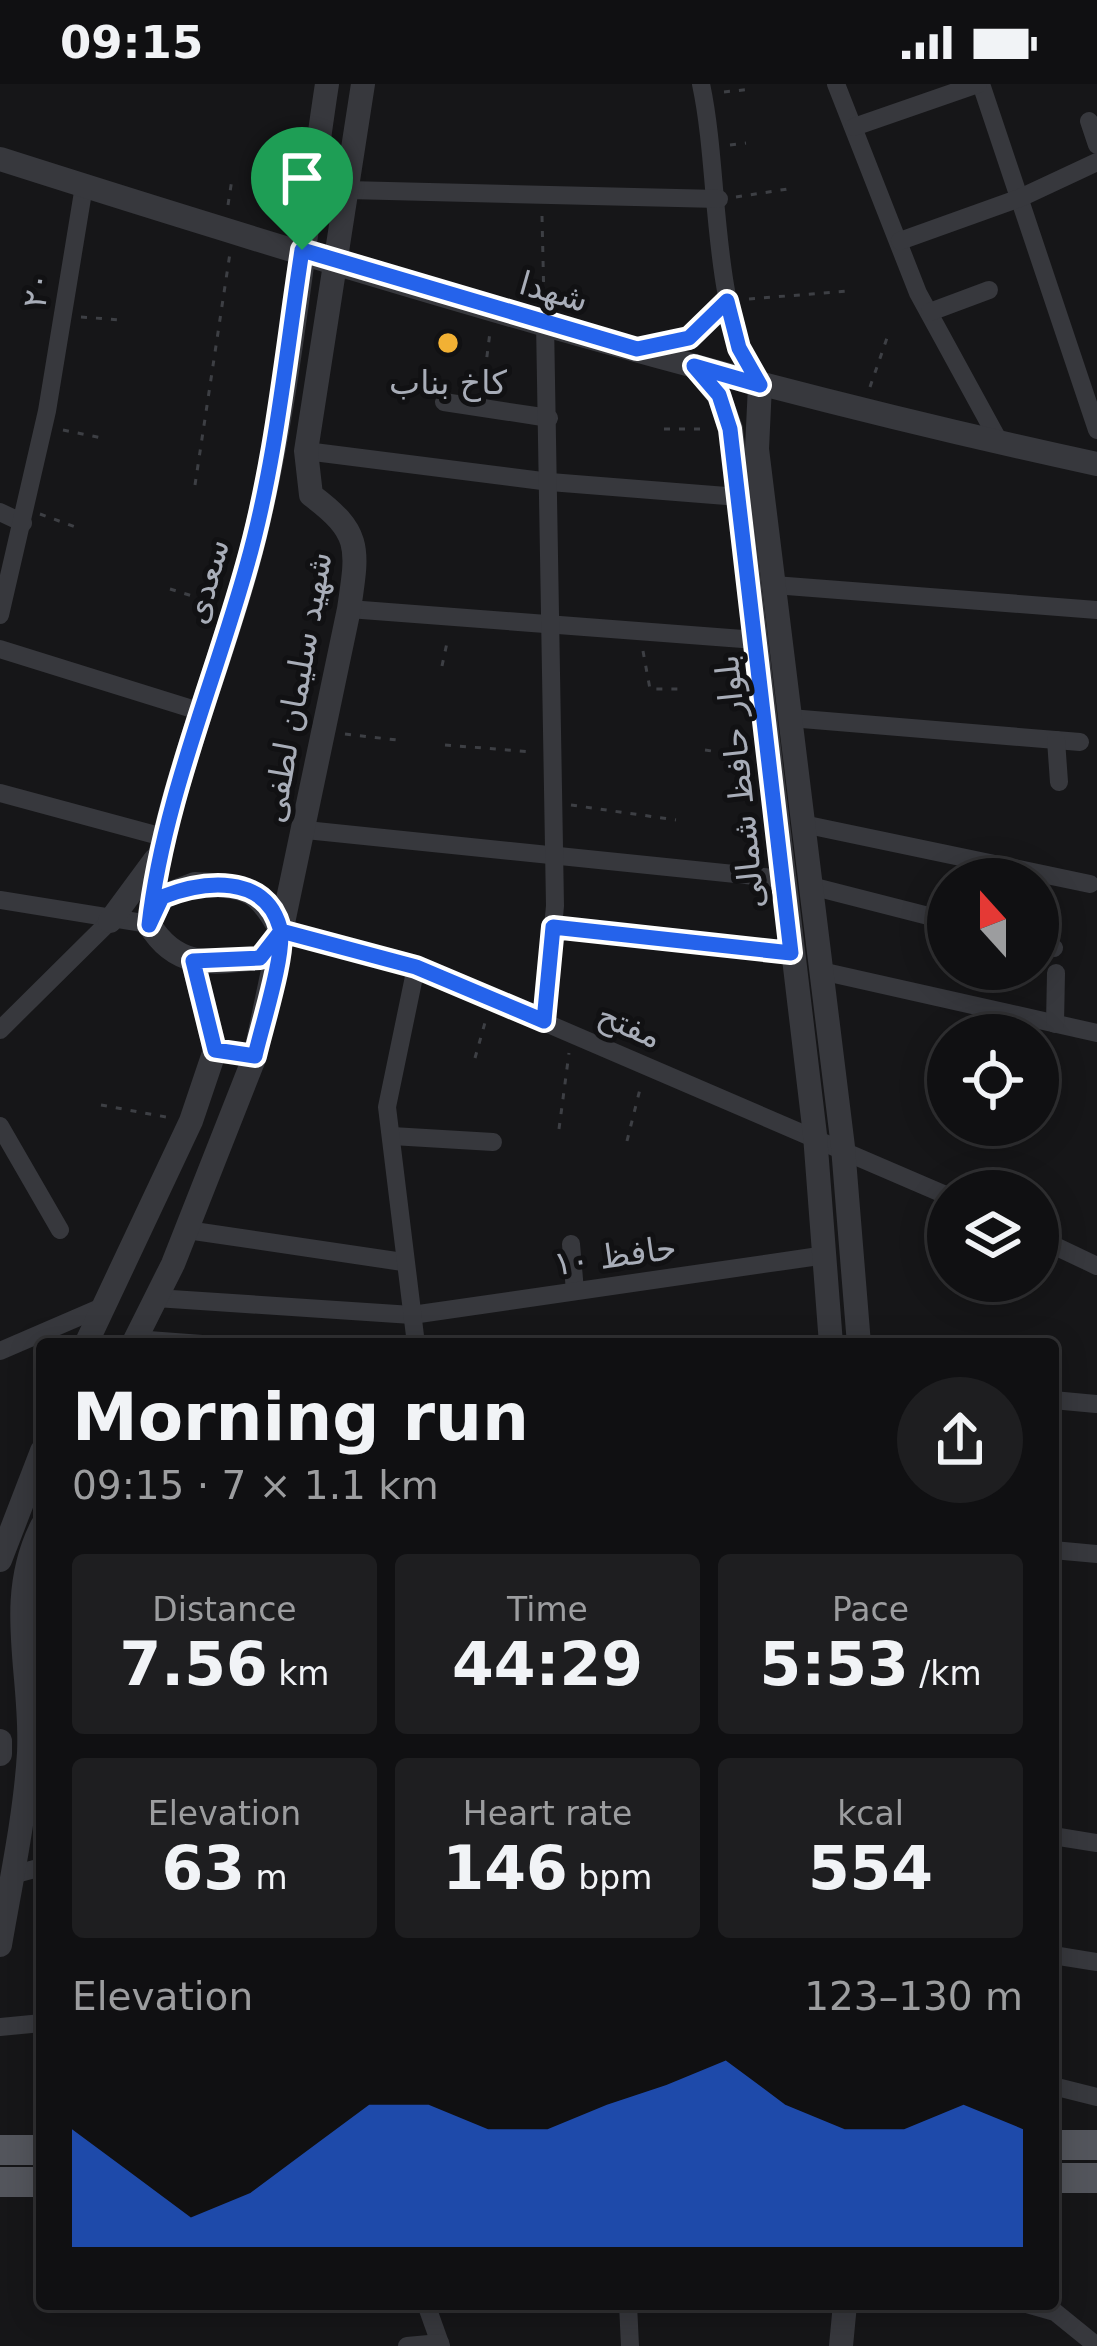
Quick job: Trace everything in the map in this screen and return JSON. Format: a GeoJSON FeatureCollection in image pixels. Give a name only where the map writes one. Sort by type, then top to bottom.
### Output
{"type":"FeatureCollection","features":[{"type":"Feature","properties":{"kind":"main road"},"geometry":{"type":"LineString","coordinates":[[1059,2145],[1097,2145]]}},
{"type":"Feature","properties":{"kind":"main road"},"geometry":{"type":"LineString","coordinates":[[0,2150],[36,2150]]}},
{"type":"Feature","properties":{"kind":"main road"},"geometry":{"type":"LineString","coordinates":[[1059,2178],[1097,2178]]}},
{"type":"Feature","properties":{"kind":"main road"},"geometry":{"type":"LineString","coordinates":[[0,2182],[36,2182]]}},
{"type":"Feature","properties":{"kind":"street","name":"سعدی"},"geometry":{"type":"LineString","coordinates":[[149,925],[159,848],[266,485],[327,84]]}},
{"type":"Feature","properties":{"kind":"street","name":"شهید سلیمان لطفی"},"geometry":{"type":"LineString","coordinates":[[281,931],[349,609],[356,539],[345,520],[311,495],[306,452],[363,84]]}},
{"type":"Feature","properties":{"kind":"street"},"geometry":{"type":"LineString","coordinates":[[836,84],[930,312],[1000,443]]}},
{"type":"Feature","properties":{"kind":"street"},"geometry":{"type":"LineString","coordinates":[[854,127],[980,84],[1097,430]]}},
{"type":"Feature","properties":{"kind":"street"},"geometry":{"type":"LineString","coordinates":[[702,89],[719,199],[727,301],[739,348],[760,385]]}},
{"type":"Feature","properties":{"kind":"street"},"geometry":{"type":"LineString","coordinates":[[1089,121],[1097,145]]}},
{"type":"Feature","properties":{"kind":"street","name":"شهدا"},"geometry":{"type":"LineString","coordinates":[[0,160],[229,232],[760,385],[1097,464]]}},
{"type":"Feature","properties":{"kind":"street"},"geometry":{"type":"LineString","coordinates":[[900,241],[1020,198],[1097,162]]}},
{"type":"Feature","properties":{"kind":"street","name":"۲۰"},"geometry":{"type":"LineString","coordinates":[[0,615],[44,426],[84,186]]}},
{"type":"Feature","properties":{"kind":"street"},"geometry":{"type":"LineString","coordinates":[[349,190],[719,199]]}},
{"type":"Feature","properties":{"kind":"street"},"geometry":{"type":"LineString","coordinates":[[930,312],[989,290]]}},
{"type":"Feature","properties":{"kind":"street"},"geometry":{"type":"LineString","coordinates":[[637,349],[689,338],[727,301]]}},
{"type":"Feature","properties":{"kind":"street"},"geometry":{"type":"LineString","coordinates":[[544,322],[554,802],[553,927],[544,1021]]}},
{"type":"Feature","properties":{"kind":"street","name":"بلوار حافظ شمالی"},"geometry":{"type":"LineString","coordinates":[[694,366],[719,395],[730,429],[815,1135],[831,1338]]}},
{"type":"Feature","properties":{"kind":"street","name":"بلوار حافظ شمالی"},"geometry":{"type":"LineString","coordinates":[[760,385],[757,449],[843,1147],[859,1338]]}},
{"type":"Feature","properties":{"kind":"street"},"geometry":{"type":"LineString","coordinates":[[444,402],[549,418]]}},
{"type":"Feature","properties":{"kind":"street"},"geometry":{"type":"LineString","coordinates":[[306,452],[550,482],[739,497]]}},
{"type":"Feature","properties":{"kind":"street"},"geometry":{"type":"LineString","coordinates":[[0,512],[25,516]]}},
{"type":"Feature","properties":{"kind":"street"},"geometry":{"type":"LineString","coordinates":[[774,585],[1097,610]]}},
{"type":"Feature","properties":{"kind":"street"},"geometry":{"type":"LineString","coordinates":[[349,609],[756,640]]}},
{"type":"Feature","properties":{"kind":"street"},"geometry":{"type":"LineString","coordinates":[[0,649],[202,712]]}},
{"type":"Feature","properties":{"kind":"street"},"geometry":{"type":"LineString","coordinates":[[790,718],[1080,742]]}},
{"type":"Feature","properties":{"kind":"street"},"geometry":{"type":"LineString","coordinates":[[1055,740],[1059,782]]}},
{"type":"Feature","properties":{"kind":"street"},"geometry":{"type":"LineString","coordinates":[[0,793],[159,848],[110,922],[0,1030]]}},
{"type":"Feature","properties":{"kind":"street"},"geometry":{"type":"LineString","coordinates":[[803,824],[1090,884]]}},
{"type":"Feature","properties":{"kind":"street"},"geometry":{"type":"LineString","coordinates":[[306,830],[783,879]]}},
{"type":"Feature","properties":{"kind":"street"},"geometry":{"type":"LineString","coordinates":[[136,1338],[187,1230],[255,1056],[281,931],[267,903],[245,887],[195,884],[162,897],[149,925]]}},
{"type":"Feature","properties":{"kind":"street"},"geometry":{"type":"LineString","coordinates":[[811,886],[927,916]]}},
{"type":"Feature","properties":{"kind":"street"},"geometry":{"type":"LineString","coordinates":[[0,900],[149,925]]}},
{"type":"Feature","properties":{"kind":"street"},"geometry":{"type":"LineString","coordinates":[[149,925],[164,948],[193,961],[260,958],[281,931]]}},
{"type":"Feature","properties":{"kind":"street"},"geometry":{"type":"LineString","coordinates":[[553,927],[791,953]]}},
{"type":"Feature","properties":{"kind":"street","name":"مفتح"},"geometry":{"type":"LineString","coordinates":[[281,931],[416,967],[927,1186]]}},
{"type":"Feature","properties":{"kind":"street"},"geometry":{"type":"LineString","coordinates":[[89,1338],[191,1121],[215,1050],[193,961]]}},
{"type":"Feature","properties":{"kind":"street"},"geometry":{"type":"LineString","coordinates":[[415,1338],[387,1107],[416,967]]}},
{"type":"Feature","properties":{"kind":"street"},"geometry":{"type":"LineString","coordinates":[[821,971],[1010,1014]]}},
{"type":"Feature","properties":{"kind":"street"},"geometry":{"type":"LineString","coordinates":[[1059,1025],[1097,1033]]}},
{"type":"Feature","properties":{"kind":"street"},"geometry":{"type":"LineString","coordinates":[[215,1050],[255,1056]]}},
{"type":"Feature","properties":{"kind":"street"},"geometry":{"type":"LineString","coordinates":[[0,1126],[60,1230]]}},
{"type":"Feature","properties":{"kind":"street"},"geometry":{"type":"LineString","coordinates":[[392,1136],[494,1142]]}},
{"type":"Feature","properties":{"kind":"street"},"geometry":{"type":"LineString","coordinates":[[187,1230],[403,1262]]}},
{"type":"Feature","properties":{"kind":"street"},"geometry":{"type":"LineString","coordinates":[[571,1244],[575,1291]]}},
{"type":"Feature","properties":{"kind":"street"},"geometry":{"type":"LineString","coordinates":[[1059,1248],[1097,1266]]}},
{"type":"Feature","properties":{"kind":"street","name":"حافظ ۱۰"},"geometry":{"type":"LineString","coordinates":[[156,1298],[412,1315],[826,1255]]}},
{"type":"Feature","properties":{"kind":"street"},"geometry":{"type":"LineString","coordinates":[[0,1351],[102,1307]]}},
{"type":"Feature","properties":{"kind":"street"},"geometry":{"type":"LineString","coordinates":[[1059,1401],[1096,1405]]}},
{"type":"Feature","properties":{"kind":"street"},"geometry":{"type":"LineString","coordinates":[[1,1554],[36,1466]]}},
{"type":"Feature","properties":{"kind":"street"},"geometry":{"type":"LineString","coordinates":[[0,1945],[34,1709],[21,1586],[36,1543]]}},
{"type":"Feature","properties":{"kind":"street"},"geometry":{"type":"LineString","coordinates":[[1059,1551],[1097,1554]]}},
{"type":"Feature","properties":{"kind":"street"},"geometry":{"type":"LineString","coordinates":[[0,1741],[0,1754]]}},
{"type":"Feature","properties":{"kind":"street"},"geometry":{"type":"LineString","coordinates":[[1059,1837],[1097,1843]]}},
{"type":"Feature","properties":{"kind":"street"},"geometry":{"type":"LineString","coordinates":[[12,1875],[36,1869]]}},
{"type":"Feature","properties":{"kind":"street"},"geometry":{"type":"LineString","coordinates":[[1059,1956],[1097,1962]]}},
{"type":"Feature","properties":{"kind":"street"},"geometry":{"type":"LineString","coordinates":[[0,2027],[36,2024]]}},
{"type":"Feature","properties":{"kind":"street"},"geometry":{"type":"LineString","coordinates":[[1059,2088],[1097,2097]]}},
{"type":"Feature","properties":{"kind":"street"},"geometry":{"type":"LineString","coordinates":[[407,2346],[441,2345],[428,2310]]}},
{"type":"Feature","properties":{"kind":"street"},"geometry":{"type":"LineString","coordinates":[[628,2310],[630,2346]]}},
{"type":"Feature","properties":{"kind":"street"},"geometry":{"type":"LineString","coordinates":[[841,2346],[844,2310]]}},
{"type":"Feature","properties":{"kind":"street"},"geometry":{"type":"LineString","coordinates":[[1048,2310],[1097,2346]]}},
{"type":"Feature","properties":{"kind":"path"},"geometry":{"type":"LineString","coordinates":[[702,89],[752,89]]}},
{"type":"Feature","properties":{"kind":"path"},"geometry":{"type":"LineString","coordinates":[[195,485],[232,179]]}},
{"type":"Feature","properties":{"kind":"path"},"geometry":{"type":"LineString","coordinates":[[719,199],[794,188]]}},
{"type":"Feature","properties":{"kind":"path"},"geometry":{"type":"LineString","coordinates":[[542,195],[544,322]]}},
{"type":"Feature","properties":{"kind":"path"},"geometry":{"type":"LineString","coordinates":[[727,301],[849,291]]}},
{"type":"Feature","properties":{"kind":"path"},"geometry":{"type":"LineString","coordinates":[[485,372],[493,308]]}},
{"type":"Feature","properties":{"kind":"path"},"geometry":{"type":"LineString","coordinates":[[62,316],[121,320]]}},
{"type":"Feature","properties":{"kind":"path"},"geometry":{"type":"LineString","coordinates":[[861,411],[887,338]]}},
{"type":"Feature","properties":{"kind":"path"},"geometry":{"type":"LineString","coordinates":[[44,426],[102,438]]}},
{"type":"Feature","properties":{"kind":"path"},"geometry":{"type":"LineString","coordinates":[[664,429],[730,429]]}},
{"type":"Feature","properties":{"kind":"path"},"geometry":{"type":"LineString","coordinates":[[25,516],[78,527]]}},
{"type":"Feature","properties":{"kind":"path"},"geometry":{"type":"LineString","coordinates":[[170,589],[233,609]]}},
{"type":"Feature","properties":{"kind":"path"},"geometry":{"type":"LineString","coordinates":[[442,666],[454,616]]}},
{"type":"Feature","properties":{"kind":"path"},"geometry":{"type":"LineString","coordinates":[[639,631],[650,689],[682,689]]}},
{"type":"Feature","properties":{"kind":"path"},"geometry":{"type":"LineString","coordinates":[[325,732],[398,740]]}},
{"type":"Feature","properties":{"kind":"path"},"geometry":{"type":"LineString","coordinates":[[445,745],[553,754]]}},
{"type":"Feature","properties":{"kind":"path"},"geometry":{"type":"LineString","coordinates":[[705,750],[770,760]]}},
{"type":"Feature","properties":{"kind":"path"},"geometry":{"type":"LineString","coordinates":[[554,802],[676,820]]}},
{"type":"Feature","properties":{"kind":"path"},"geometry":{"type":"LineString","coordinates":[[475,1058],[492,999]]}},
{"type":"Feature","properties":{"kind":"path"},"geometry":{"type":"LineString","coordinates":[[559,1129],[572,1033]]}},
{"type":"Feature","properties":{"kind":"path"},"geometry":{"type":"LineString","coordinates":[[627,1141],[646,1064]]}},
{"type":"Feature","properties":{"kind":"path"},"geometry":{"type":"LineString","coordinates":[[100,1105],[191,1121]]}},
{"type":"Feature","properties":{"kind":"place","name":"کاخ بناب"},"geometry":{"type":"Point","coordinates":[448,343]}},
{"type":"Feature","properties":{"kind":"route"},"geometry":{"type":"LineString","coordinates":[[302,250],[266,485],[248,562],[156,858],[149,925],[162,897],[195,884],[245,887],[267,903],[281,931],[255,1056],[215,1050],[193,961],[260,958],[281,931],[416,967],[544,1021],[553,927],[791,953],[730,429],[719,395],[694,366],[760,385],[739,348],[727,301],[689,338],[664,347],[637,349],[302,250]]}}]}
